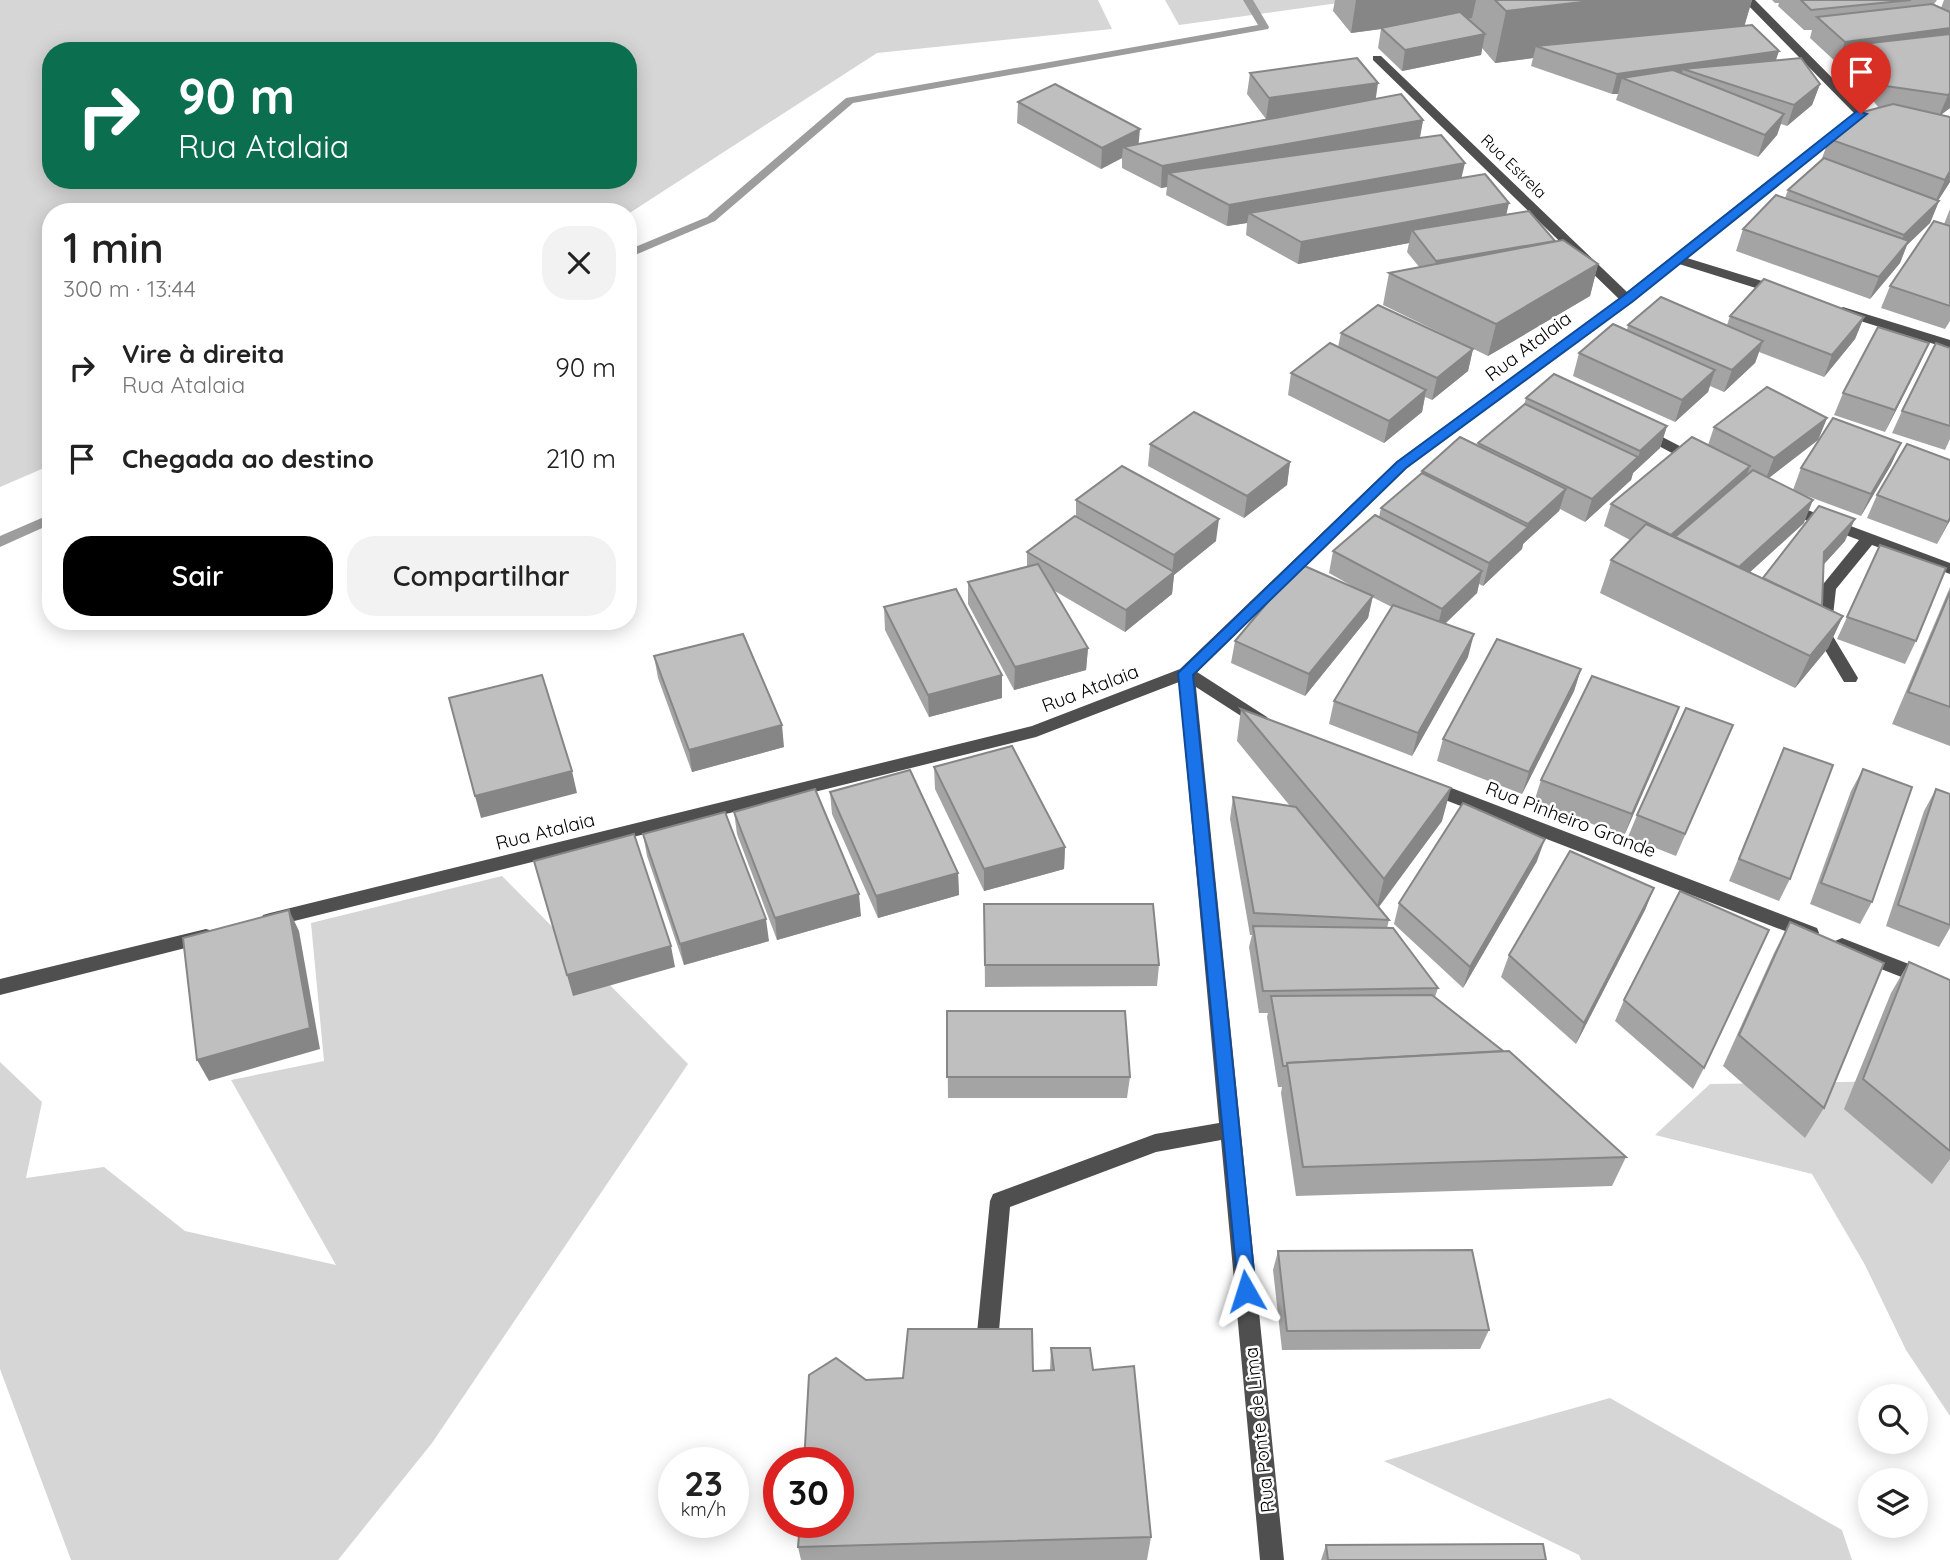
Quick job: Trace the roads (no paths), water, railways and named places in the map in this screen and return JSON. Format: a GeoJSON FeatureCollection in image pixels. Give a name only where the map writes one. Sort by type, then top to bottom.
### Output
{"type":"FeatureCollection","features":[{"type":"Feature","properties":{"kind":"street","name":"Rua Atalaia"},"geometry":{"type":"LineString","coordinates":[[256,924],[1036,731],[1186,673],[1401,465],[1535,375],[1676,259],[1868,115],[1749,0]]}},
{"type":"Feature","properties":{"kind":"street","name":"Rua Estrela"},"geometry":{"type":"LineString","coordinates":[[1377,58],[1627,299]]}},
{"type":"Feature","properties":{"kind":"street"},"geometry":{"type":"LineString","coordinates":[[1404,108],[1428,107]]}},
{"type":"Feature","properties":{"kind":"street"},"geometry":{"type":"LineString","coordinates":[[1676,259],[1794,296]]}},
{"type":"Feature","properties":{"kind":"street"},"geometry":{"type":"LineString","coordinates":[[1833,308],[1950,345]]}},
{"type":"Feature","properties":{"kind":"street"},"geometry":{"type":"LineString","coordinates":[[1624,422],[1707,466]]}},
{"type":"Feature","properties":{"kind":"street"},"geometry":{"type":"LineString","coordinates":[[1766,497],[1950,569]]}},
{"type":"Feature","properties":{"kind":"street"},"geometry":{"type":"LineString","coordinates":[[1850,678],[1823,633],[1828,589],[1870,538]]}},
{"type":"Feature","properties":{"kind":"street"},"geometry":{"type":"LineString","coordinates":[[1186,673],[1252,717],[1278,727]]}},
{"type":"Feature","properties":{"kind":"street","name":"Rua Ponte de Lima"},"geometry":{"type":"LineString","coordinates":[[1186,673],[1272,1560]]}},
{"type":"Feature","properties":{"kind":"street","name":"Rua Pinheiro Grande"},"geometry":{"type":"LineString","coordinates":[[1407,777],[1950,988]]}},
{"type":"Feature","properties":{"kind":"street"},"geometry":{"type":"LineString","coordinates":[[0,987],[229,930]]}},
{"type":"Feature","properties":{"kind":"street"},"geometry":{"type":"LineString","coordinates":[[986,1357],[1000,1201],[1155,1143],[1230,1130]]}},
{"type":"Feature","properties":{"kind":"waterway"},"geometry":{"type":"LineString","coordinates":[[637,250],[711,219],[850,100],[1264,27],[1248,0]]}},
{"type":"Feature","properties":{"kind":"waterway"},"geometry":{"type":"LineString","coordinates":[[0,542],[42,522]]}}]}
